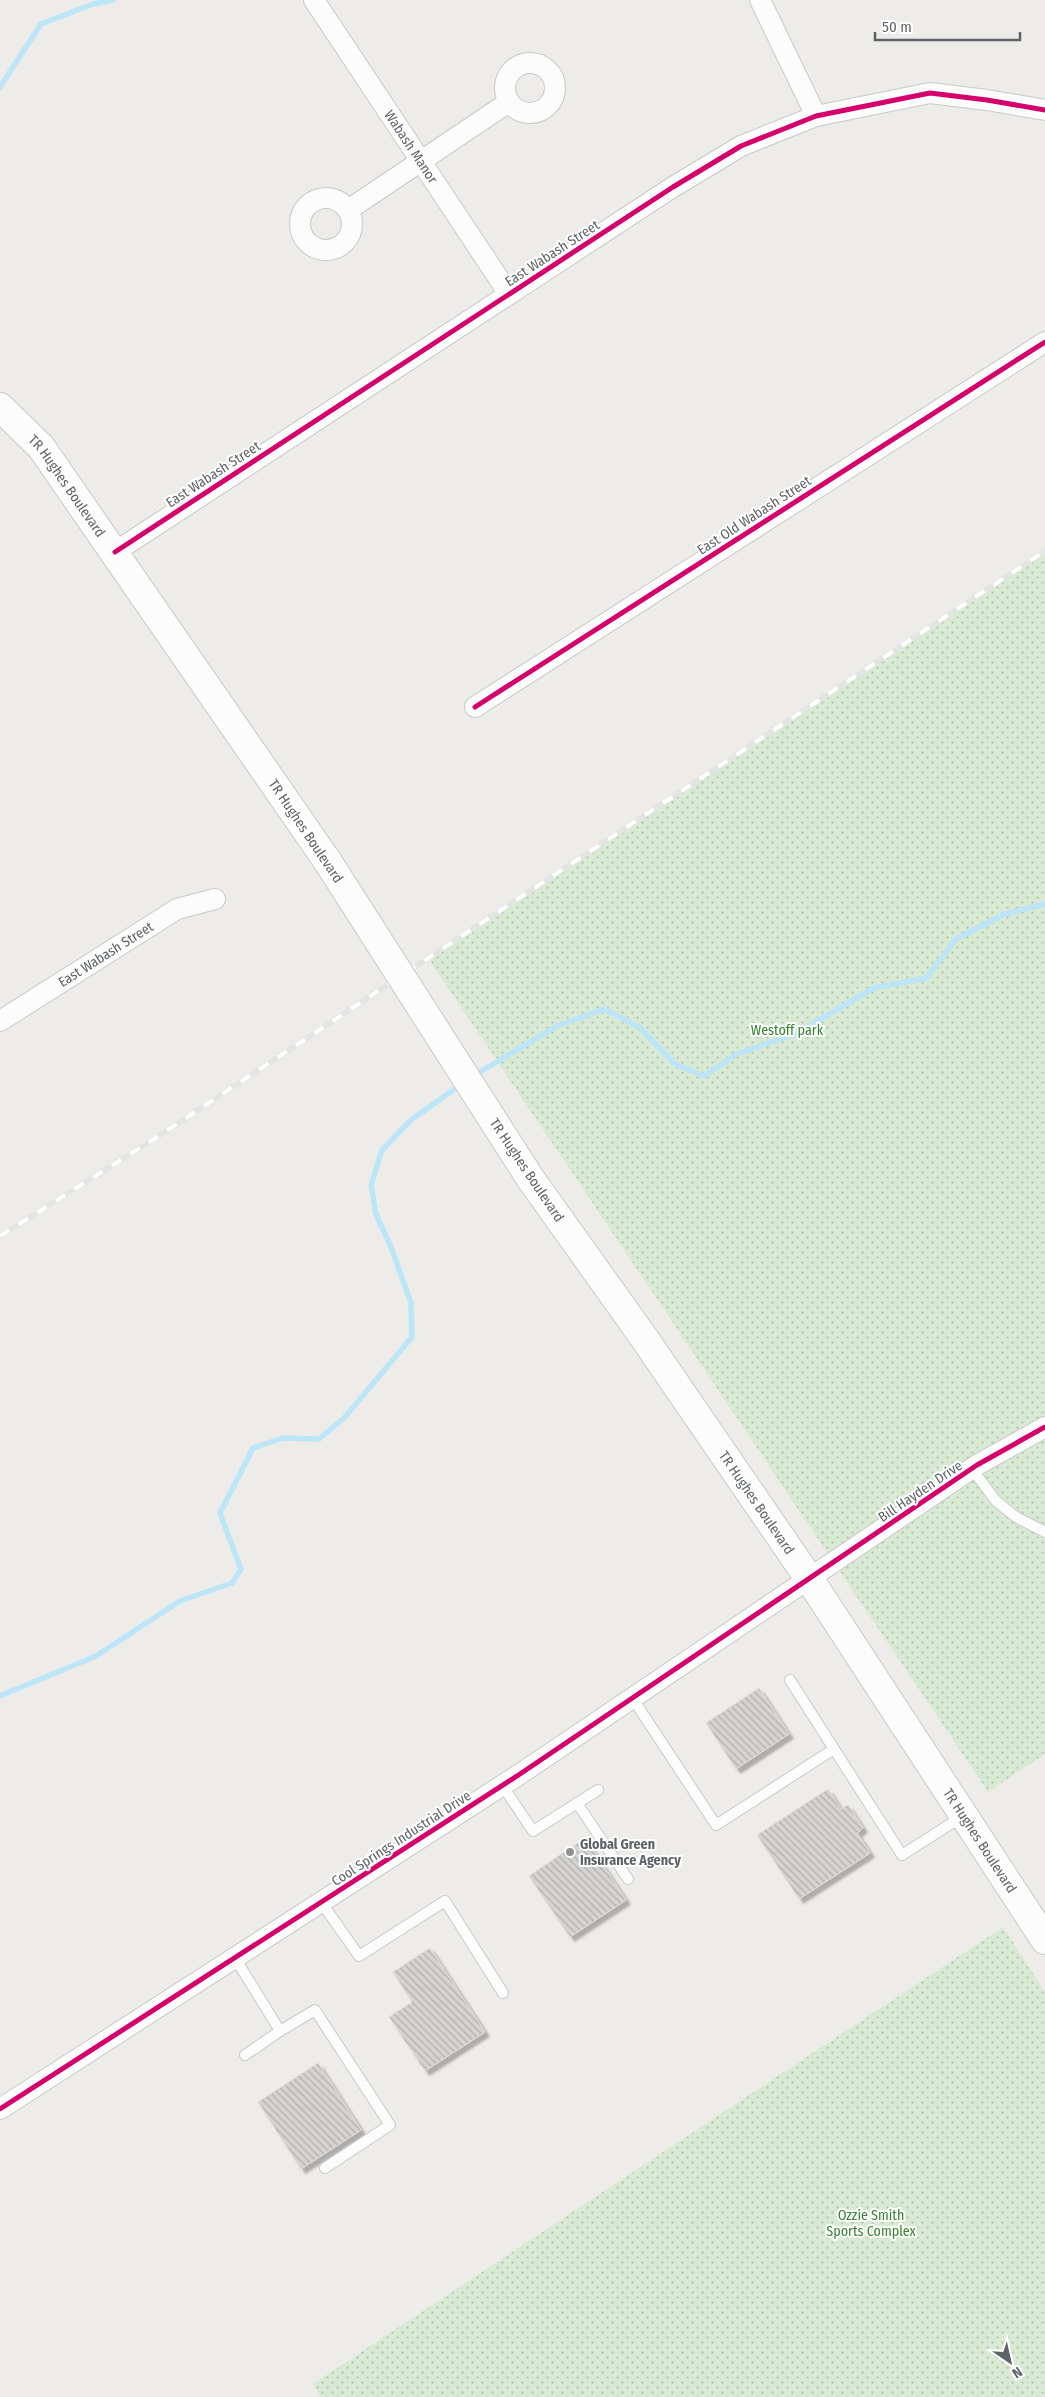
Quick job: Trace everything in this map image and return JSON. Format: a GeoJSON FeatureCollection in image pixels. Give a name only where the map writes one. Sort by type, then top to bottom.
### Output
{"type":"FeatureCollection","features":[{"type":"Feature","properties":{"kind":"main road","name":"TR Hughes Boulevard"},"geometry":{"type":"LineString","coordinates":[[0,407],[41,447],[328,862],[530,1178],[642,1335],[810,1580],[1045,1940]]}},
{"type":"Feature","properties":{"kind":"street","name":"Wabash Manor"},"geometry":{"type":"LineString","coordinates":[[314,0],[509,294]]}},
{"type":"Feature","properties":{"kind":"street"},"geometry":{"type":"LineString","coordinates":[[760,0],[816,116]]}},
{"type":"Feature","properties":{"kind":"street","name":"East Wabash Street"},"geometry":{"type":"LineString","coordinates":[[115,552],[509,294],[741,146],[816,116],[930,94],[987,100],[1045,110]]}},
{"type":"Feature","properties":{"kind":"street"},"geometry":{"type":"LineString","coordinates":[[348,210],[509,102]]}},
{"type":"Feature","properties":{"kind":"street","name":"East Old Wabash Street"},"geometry":{"type":"LineString","coordinates":[[475,707],[1045,342]]}},
{"type":"Feature","properties":{"kind":"street","name":"East Wabash Street"},"geometry":{"type":"LineString","coordinates":[[0,1021],[177,909],[215,899]]}},
{"type":"Feature","properties":{"kind":"street","name":"Bill Hayden Drive"},"geometry":{"type":"LineString","coordinates":[[810,1580],[972,1469],[1045,1427]]}},
{"type":"Feature","properties":{"kind":"street","name":"Cool Springs Industrial Drive"},"geometry":{"type":"LineString","coordinates":[[0,2110],[502,1785],[810,1580]]}},
{"type":"Feature","properties":{"kind":"lane"},"geometry":{"type":"LineString","coordinates":[[972,1469],[996,1501],[1016,1517],[1045,1532]]}},
{"type":"Feature","properties":{"kind":"lane"},"geometry":{"type":"LineString","coordinates":[[790,1680],[902,1854],[964,1815]]}},
{"type":"Feature","properties":{"kind":"lane"},"geometry":{"type":"LineString","coordinates":[[632,1699],[716,1825],[834,1749]]}},
{"type":"Feature","properties":{"kind":"lane"},"geometry":{"type":"LineString","coordinates":[[502,1785],[533,1831],[598,1790]]}},
{"type":"Feature","properties":{"kind":"lane"},"geometry":{"type":"LineString","coordinates":[[577,1803],[628,1879]]}},
{"type":"Feature","properties":{"kind":"lane"},"geometry":{"type":"LineString","coordinates":[[321,1902],[359,1956],[445,1901],[503,1993]]}},
{"type":"Feature","properties":{"kind":"lane"},"geometry":{"type":"LineString","coordinates":[[235,1958],[280,2032]]}},
{"type":"Feature","properties":{"kind":"lane"},"geometry":{"type":"LineString","coordinates":[[244,2055],[315,2010],[390,2125],[325,2168]]}},
{"type":"Feature","properties":{"kind":"green space","name":"Westoff park"},"geometry":{"type":"Polygon","coordinates":[[[1045,549],[1045,1754],[988,1792],[428,958],[1045,549]]]}},
{"type":"Feature","properties":{"kind":"green space","name":"Ozzie Smith Sports Complex"},"geometry":{"type":"Polygon","coordinates":[[[1003,1927],[1045,1992],[1045,2397],[321,2397],[313,2384],[1003,1927]]]}},
{"type":"Feature","properties":{"kind":"building"},"geometry":{"type":"Polygon","coordinates":[[[759,1688],[789,1734],[736,1769],[706,1723],[759,1688]]]}},
{"type":"Feature","properties":{"kind":"building"},"geometry":{"type":"Polygon","coordinates":[[[828,1789],[841,1809],[848,1805],[863,1828],[857,1833],[870,1853],[799,1899],[757,1835],[828,1789]]]}},
{"type":"Feature","properties":{"kind":"building"},"geometry":{"type":"Polygon","coordinates":[[[585,1838],[626,1900],[570,1937],[529,1876],[585,1838]]]}},
{"type":"Feature","properties":{"kind":"building"},"geometry":{"type":"Polygon","coordinates":[[[430,1948],[485,2032],[425,2071],[389,2017],[412,2002],[393,1972],[430,1948]]]}},
{"type":"Feature","properties":{"kind":"building"},"geometry":{"type":"Polygon","coordinates":[[[318,2063],[361,2130],[301,2169],[258,2102],[318,2063]]]}},
{"type":"Feature","properties":{"kind":"waterway"},"geometry":{"type":"LineString","coordinates":[[0,87],[41,24],[93,4],[113,0]]}},
{"type":"Feature","properties":{"kind":"waterway"},"geometry":{"type":"LineString","coordinates":[[473,1076],[557,1026],[604,1009],[639,1027],[675,1064],[704,1076],[737,1054],[795,1034],[874,988],[926,978],[956,939],[1005,914],[1045,904]]}},
{"type":"Feature","properties":{"kind":"waterway"},"geometry":{"type":"LineString","coordinates":[[0,1696],[96,1656],[180,1601],[232,1583],[241,1569],[220,1513],[253,1448],[283,1438],[319,1439],[345,1417],[412,1337],[411,1303],[391,1247],[376,1214],[371,1185],[382,1150],[412,1119],[462,1084]]}},
{"type":"Feature","properties":{"kind":"railway"},"geometry":{"type":"LineString","coordinates":[[0,1236],[151,1141],[1045,551]]}},
{"type":"Feature","properties":{"kind":"cycle path"},"geometry":{"type":"LineString","coordinates":[[115,552],[673,187],[741,146],[816,116],[930,93],[1045,110]]}},
{"type":"Feature","properties":{"kind":"cycle path"},"geometry":{"type":"LineString","coordinates":[[475,707],[1045,342]]}},
{"type":"Feature","properties":{"kind":"cycle path"},"geometry":{"type":"LineString","coordinates":[[0,2109],[520,1774],[977,1465],[1045,1427]]}},
{"type":"Feature","properties":{"kind":"place","name":"Global Green Insurance Agency"},"geometry":{"type":"Point","coordinates":[570,1852]}}]}
